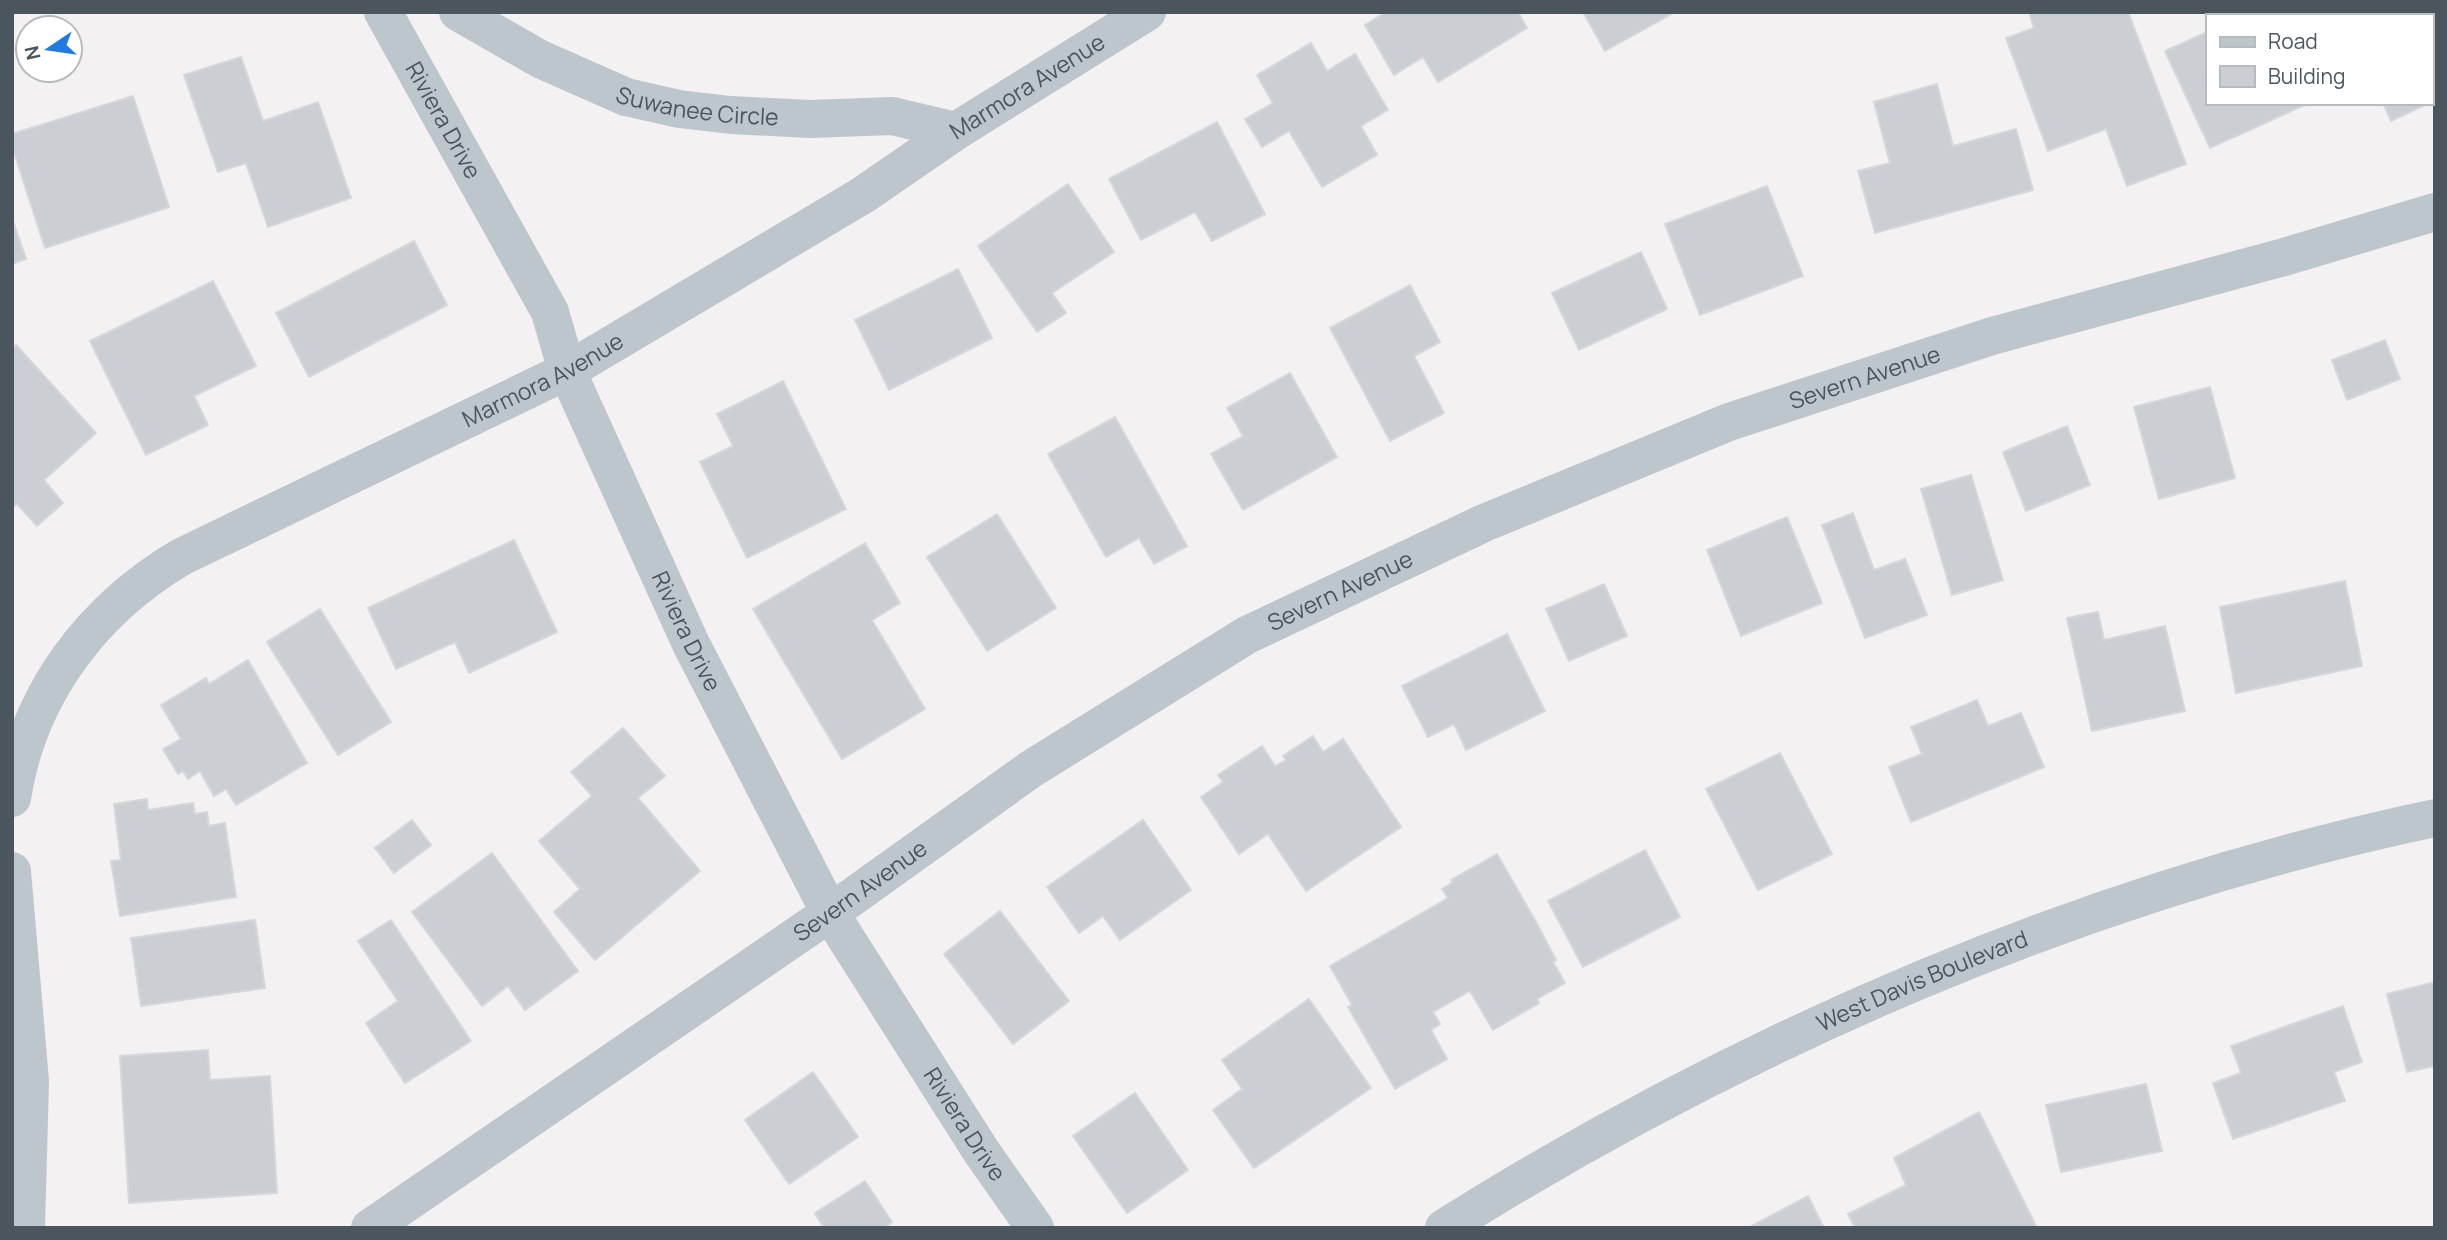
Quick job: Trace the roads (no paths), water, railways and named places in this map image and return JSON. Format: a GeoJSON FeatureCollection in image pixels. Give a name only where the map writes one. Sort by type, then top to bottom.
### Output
{"type":"FeatureCollection","features":[{"type":"Feature","properties":{"kind":"street","name":"Riviera Drive"},"geometry":{"type":"LineString","coordinates":[[383,12],[550,312],[567,371],[691,644],[830,913],[981,1152],[1035,1228]]}},
{"type":"Feature","properties":{"kind":"street","name":"Suwanee Circle"},"geometry":{"type":"LineString","coordinates":[[458,12],[540,59],[626,97],[679,109],[731,115],[810,119],[892,116],[956,131]]}},
{"type":"Feature","properties":{"kind":"street","name":"Marmora Avenue"},"geometry":{"type":"LineString","coordinates":[[12,798],[27,739],[52,685],[82,640],[116,603],[153,573],[181,557],[567,371],[863,195],[956,131],[1147,12]]}},
{"type":"Feature","properties":{"kind":"street","name":"Severn Avenue"},"geometry":{"type":"LineString","coordinates":[[370,1228],[830,913],[1031,769],[1247,635],[1484,523],[1729,422],[1992,336],[2284,257],[2435,212]]}},
{"type":"Feature","properties":{"kind":"street","name":"West Davis Boulevard"},"geometry":{"type":"LineString","coordinates":[[1444,1228],[1637,1115],[1797,1036],[1959,964],[2135,898],[2251,864],[2435,818]]}},
{"type":"Feature","properties":{"kind":"street"},"geometry":{"type":"LineString","coordinates":[[12,871],[30,1081],[26,1228]]}}]}
